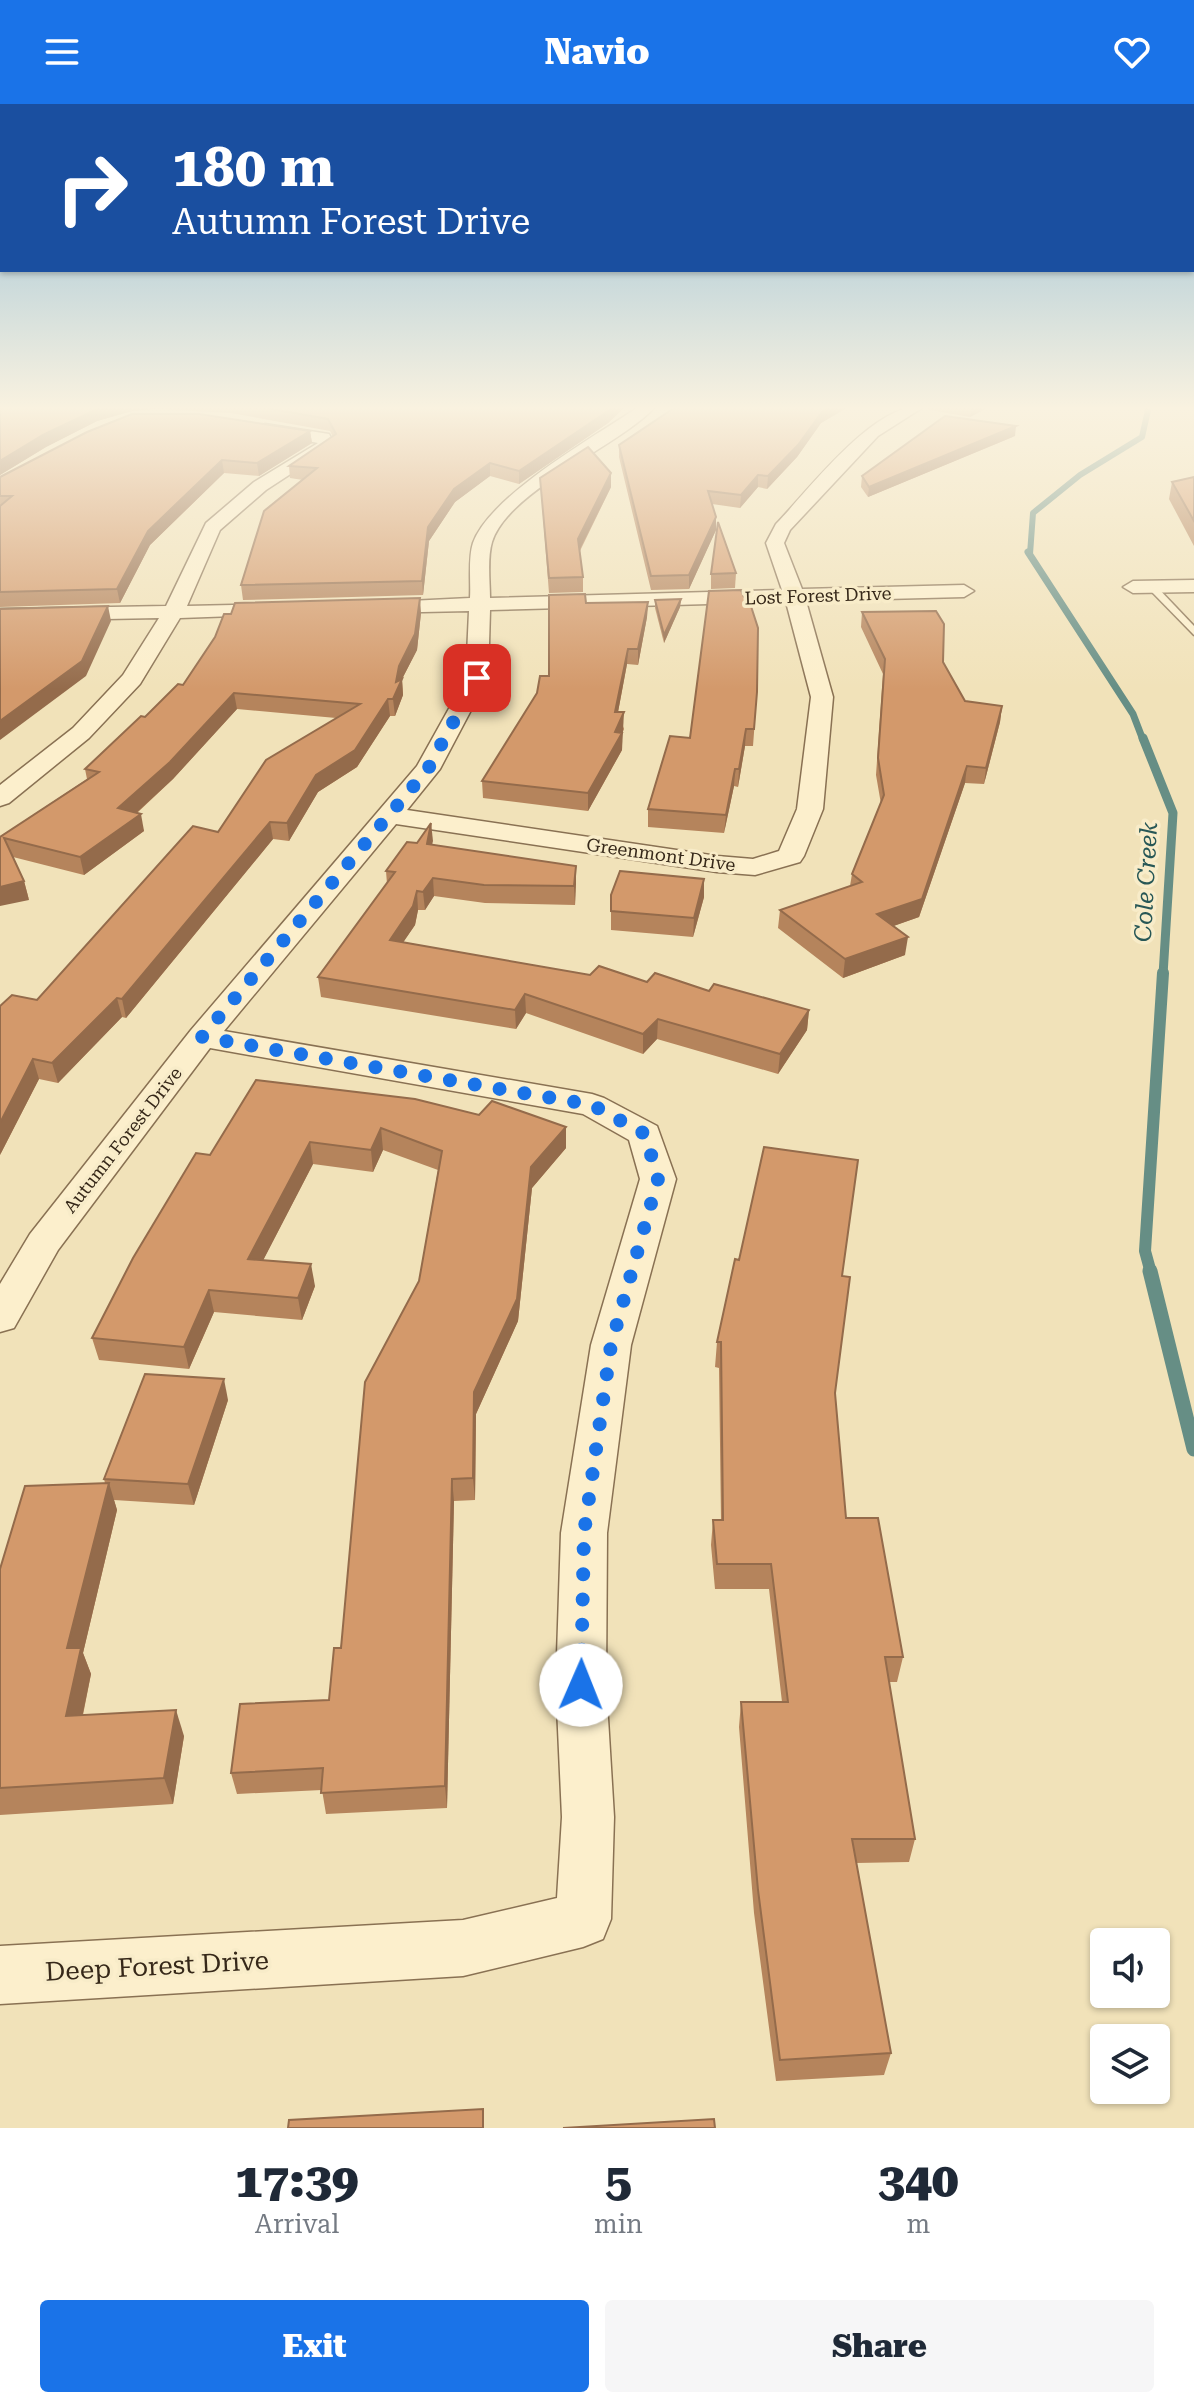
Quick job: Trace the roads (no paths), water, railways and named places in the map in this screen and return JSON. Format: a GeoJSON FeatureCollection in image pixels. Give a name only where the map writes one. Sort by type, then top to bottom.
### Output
{"type":"FeatureCollection","features":[{"type":"Feature","properties":{"kind":"street"},"geometry":{"type":"LineString","coordinates":[[0,798],[81,733],[132,679],[173,613],[212,527],[243,500]]}},
{"type":"Feature","properties":{"kind":"street","name":"Autumn Forest Drive"},"geometry":{"type":"LineString","coordinates":[[0,1318],[43,1243],[202,1037],[428,769],[477,678],[482,543],[498,518],[516,500]]}},
{"type":"Feature","properties":{"kind":"street","name":"Greenmont Drive"},"geometry":{"type":"LineString","coordinates":[[390,815],[717,864],[755,867],[790,856],[810,809],[822,697],[795,597],[775,543],[782,528],[808,500]]}},
{"type":"Feature","properties":{"kind":"street"},"geometry":{"type":"LineString","coordinates":[[1142,587],[1194,586]]}},
{"type":"Feature","properties":{"kind":"street","name":"Lost Forest Drive"},"geometry":{"type":"LineString","coordinates":[[358,608],[964,591]]}},
{"type":"Feature","properties":{"kind":"street"},"geometry":{"type":"LineString","coordinates":[[0,615],[296,609]]}},
{"type":"Feature","properties":{"kind":"street","name":"Deep Forest Drive"},"geometry":{"type":"LineString","coordinates":[[0,1975],[463,1948],[583,1919],[588,1817],[581,1685],[584,1533],[611,1345],[658,1179],[645,1134],[592,1105],[202,1037]]}},
{"type":"Feature","properties":{"kind":"lane"},"geometry":{"type":"LineString","coordinates":[[1142,587],[1194,632]]}},
{"type":"Feature","properties":{"kind":"waterway","name":"Cole Creek"},"geometry":{"type":"LineString","coordinates":[[1030,554],[1033,513],[1049,500]]}},
{"type":"Feature","properties":{"kind":"waterway","name":"Cole Creek"},"geometry":{"type":"LineString","coordinates":[[1028,552],[1133,714],[1143,740]]}},
{"type":"Feature","properties":{"kind":"waterway","name":"Cole Creek"},"geometry":{"type":"LineString","coordinates":[[1143,738],[1173,813],[1163,975]]}},
{"type":"Feature","properties":{"kind":"waterway","name":"Cole Creek"},"geometry":{"type":"LineString","coordinates":[[1151,1273],[1145,1251],[1163,973]]}},
{"type":"Feature","properties":{"kind":"waterway","name":"Cole Creek"},"geometry":{"type":"LineString","coordinates":[[1150,1271],[1194,1449]]}}]}
